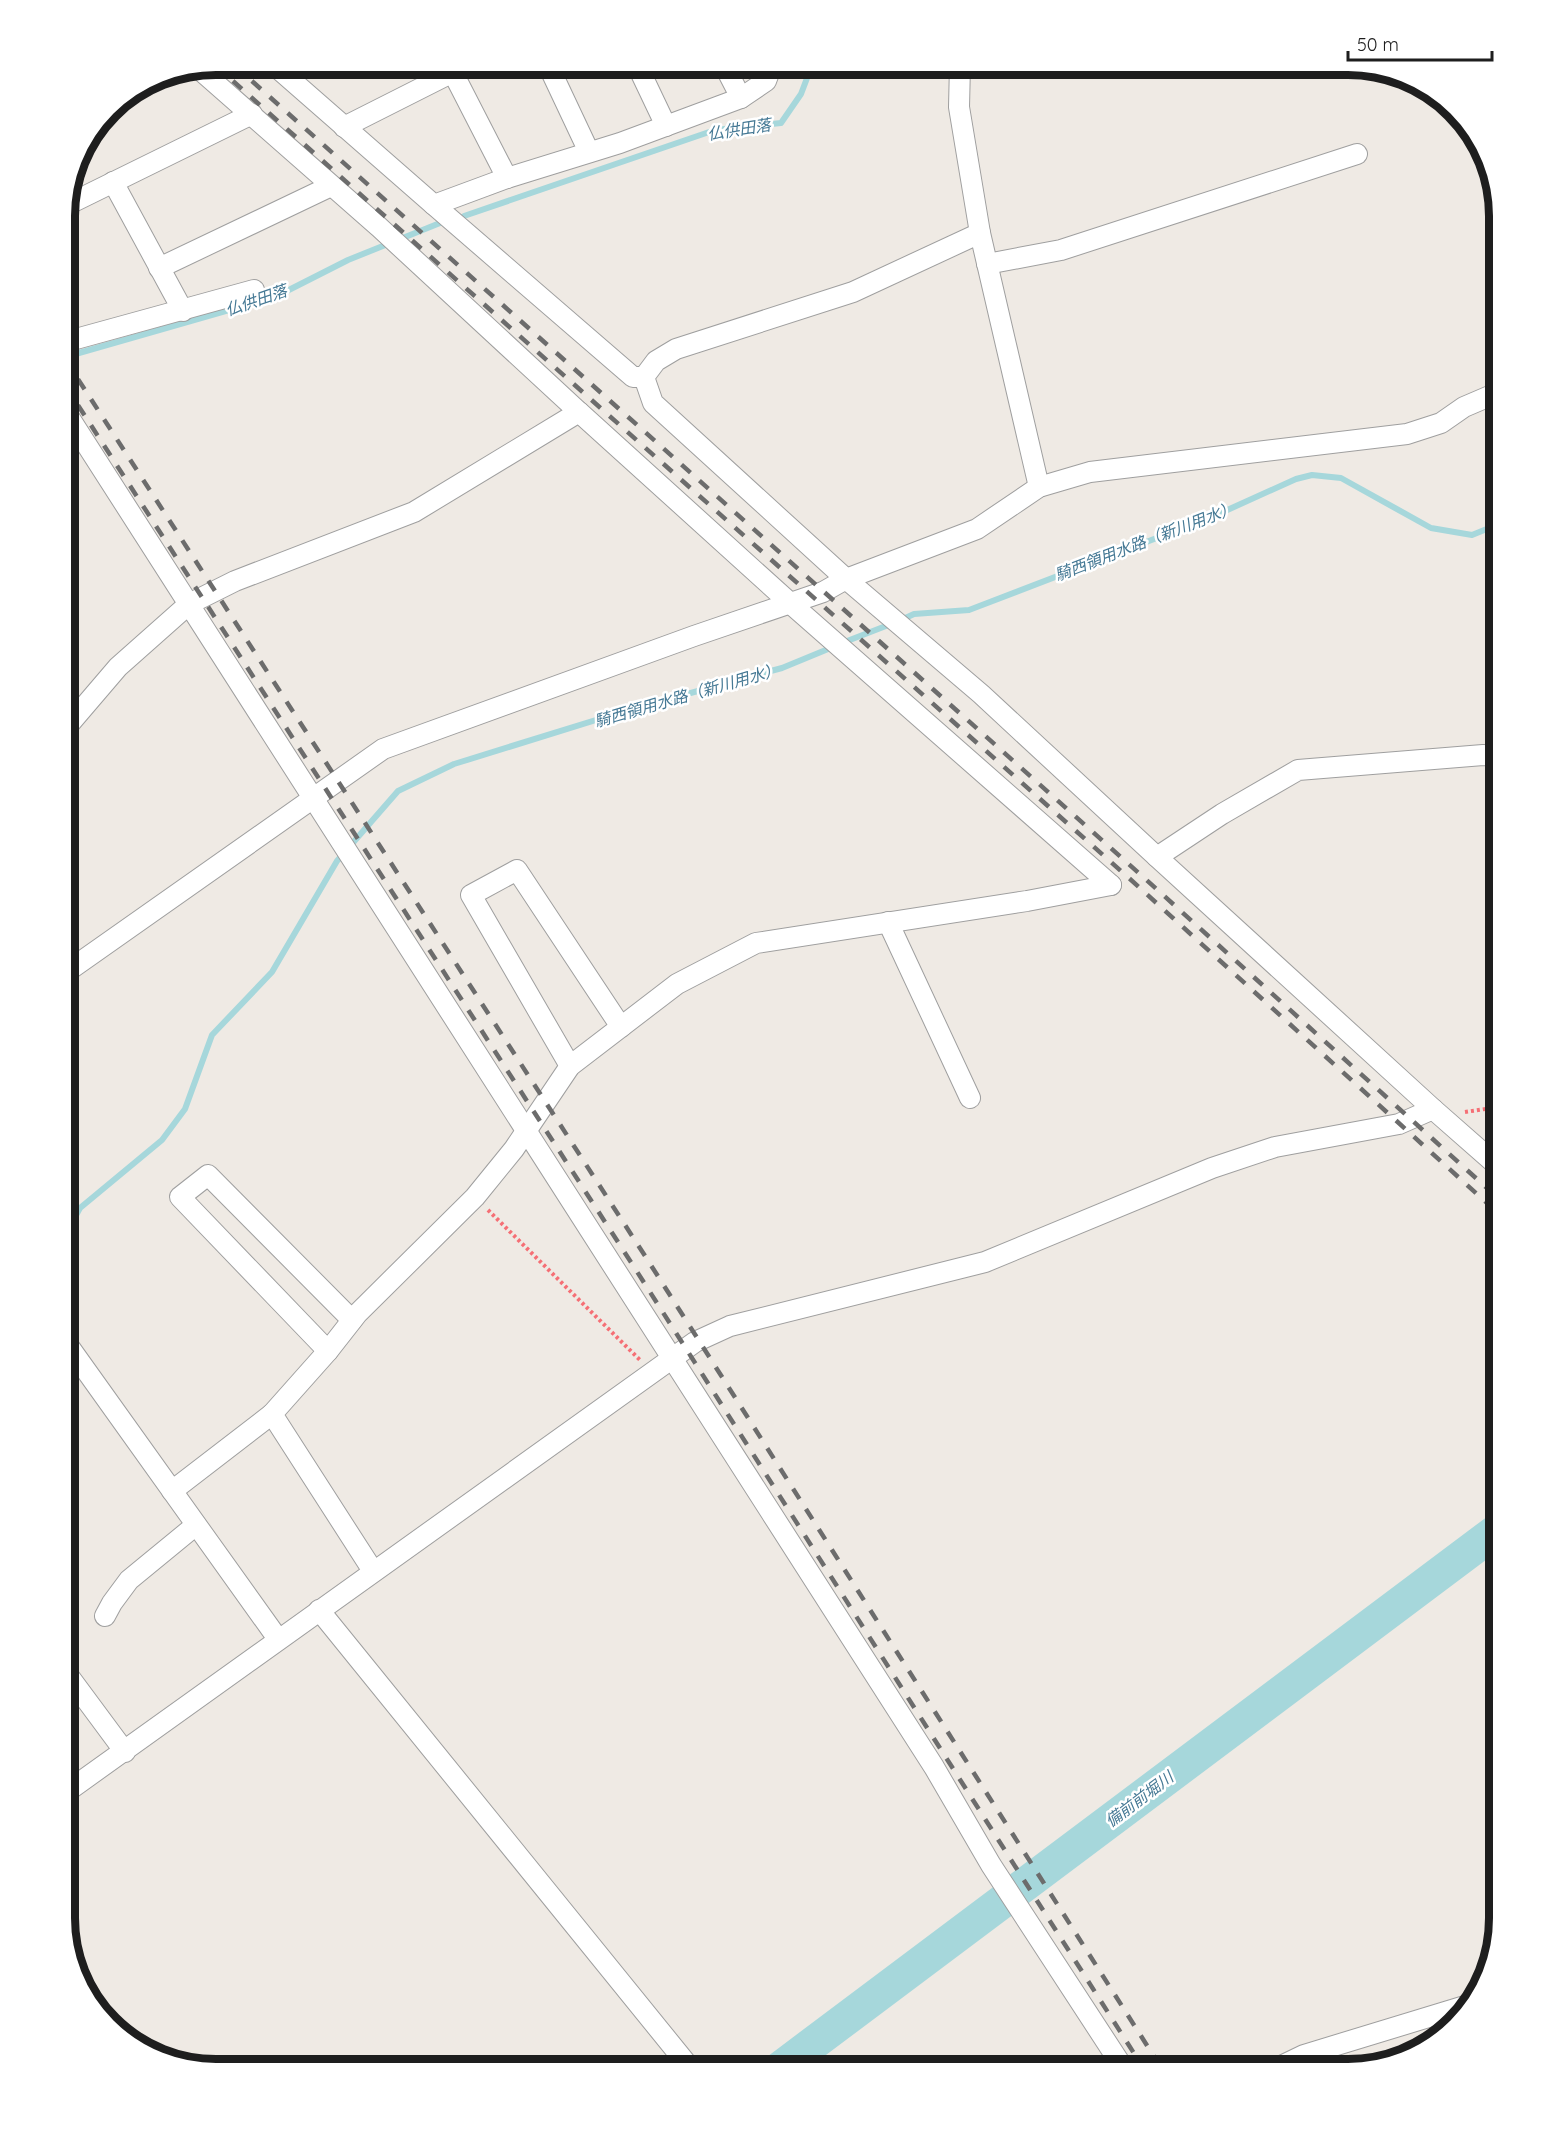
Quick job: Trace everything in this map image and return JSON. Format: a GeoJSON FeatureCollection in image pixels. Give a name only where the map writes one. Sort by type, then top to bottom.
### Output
{"type":"FeatureCollection","features":[{"type":"Feature","properties":{"kind":"street"},"geometry":{"type":"LineString","coordinates":[[294,75],[344,127],[633,377],[644,377]]}},
{"type":"Feature","properties":{"kind":"street"},"geometry":{"type":"LineString","coordinates":[[344,127],[438,75]]}},
{"type":"Feature","properties":{"kind":"street"},"geometry":{"type":"LineString","coordinates":[[455,75],[507,178]]}},
{"type":"Feature","properties":{"kind":"street"},"geometry":{"type":"LineString","coordinates":[[553,75],[589,152]]}},
{"type":"Feature","properties":{"kind":"street"},"geometry":{"type":"LineString","coordinates":[[642,75],[666,126]]}},
{"type":"Feature","properties":{"kind":"street"},"geometry":{"type":"LineString","coordinates":[[729,75],[741,98]]}},
{"type":"Feature","properties":{"kind":"street"},"geometry":{"type":"LineString","coordinates":[[434,205],[741,98],[766,81],[768,75]]}},
{"type":"Feature","properties":{"kind":"street"},"geometry":{"type":"LineString","coordinates":[[960,75],[959,107],[980,233],[1040,487]]}},
{"type":"Feature","properties":{"kind":"street"},"geometry":{"type":"LineString","coordinates":[[172,1491],[272,1414],[328,1351],[352,1320],[475,1197],[526,1130],[570,1066],[677,984],[756,943],[1027,901],[1111,885],[790,603],[401,248],[207,76]]}},
{"type":"Feature","properties":{"kind":"street"},"geometry":{"type":"LineString","coordinates":[[76,201],[252,114]]}},
{"type":"Feature","properties":{"kind":"street"},"geometry":{"type":"LineString","coordinates":[[987,264],[1060,250],[1357,154]]}},
{"type":"Feature","properties":{"kind":"street"},"geometry":{"type":"LineString","coordinates":[[113,182],[183,311]]}},
{"type":"Feature","properties":{"kind":"street"},"geometry":{"type":"LineString","coordinates":[[159,267],[331,186]]}},
{"type":"Feature","properties":{"kind":"street"},"geometry":{"type":"LineString","coordinates":[[644,377],[656,361],[676,349],[853,292],[980,233]]}},
{"type":"Feature","properties":{"kind":"street"},"geometry":{"type":"LineString","coordinates":[[75,339],[254,290]]}},
{"type":"Feature","properties":{"kind":"street"},"geometry":{"type":"LineString","coordinates":[[644,377],[653,403],[846,579],[981,694],[1156,857],[1489,1157]]}},
{"type":"Feature","properties":{"kind":"street"},"geometry":{"type":"LineString","coordinates":[[75,966],[383,749],[694,636],[823,592],[846,579],[977,529],[1040,487],[1090,472],[1407,434],[1442,423],[1464,407],[1489,397]]}},
{"type":"Feature","properties":{"kind":"street"},"geometry":{"type":"LineString","coordinates":[[75,717],[118,667],[189,604],[235,581],[414,512],[579,412]]}},
{"type":"Feature","properties":{"kind":"street"},"geometry":{"type":"LineString","coordinates":[[75,427],[934,1767],[991,1865],[1117,2059]]}},
{"type":"Feature","properties":{"kind":"street"},"geometry":{"type":"LineString","coordinates":[[1156,857],[1222,814],[1298,770],[1489,755]]}},
{"type":"Feature","properties":{"kind":"street"},"geometry":{"type":"LineString","coordinates":[[570,1066],[471,895],[518,870],[621,1027]]}},
{"type":"Feature","properties":{"kind":"street"},"geometry":{"type":"LineString","coordinates":[[888,922],[970,1098]]}},
{"type":"Feature","properties":{"kind":"street"},"geometry":{"type":"LineString","coordinates":[[75,1785],[695,1342],[730,1326],[985,1262],[1212,1168],[1275,1147],[1399,1124],[1433,1109]]}},
{"type":"Feature","properties":{"kind":"street"},"geometry":{"type":"LineString","coordinates":[[328,1351],[180,1197],[208,1175],[352,1320]]}},
{"type":"Feature","properties":{"kind":"street"},"geometry":{"type":"LineString","coordinates":[[75,1355],[278,1639]]}},
{"type":"Feature","properties":{"kind":"street"},"geometry":{"type":"LineString","coordinates":[[272,1414],[373,1571]]}},
{"type":"Feature","properties":{"kind":"street"},"geometry":{"type":"LineString","coordinates":[[105,1616],[129,1580],[196,1525]]}},
{"type":"Feature","properties":{"kind":"street"},"geometry":{"type":"LineString","coordinates":[[319,1610],[684,2059]]}},
{"type":"Feature","properties":{"kind":"street"},"geometry":{"type":"LineString","coordinates":[[75,1686],[124,1752]]}},
{"type":"Feature","properties":{"kind":"street"},"geometry":{"type":"LineString","coordinates":[[1296,2059],[1456,2009]]}},
{"type":"Feature","properties":{"kind":"path"},"geometry":{"type":"LineString","coordinates":[[1449,1122],[1458,1112],[1489,1108]]}},
{"type":"Feature","properties":{"kind":"path"},"geometry":{"type":"LineString","coordinates":[[475,1197],[653,1373]]}},
{"type":"Feature","properties":{"kind":"waterway","name":"仏供田落"},"geometry":{"type":"LineString","coordinates":[[464,216],[715,130],[781,123],[801,94],[808,75]]}},
{"type":"Feature","properties":{"kind":"waterway","name":"仏供田落"},"geometry":{"type":"LineString","coordinates":[[75,354],[275,297],[348,260],[440,223]]}},
{"type":"Feature","properties":{"kind":"waterway","name":"騎西領用水路（新川用水）"},"geometry":{"type":"LineString","coordinates":[[901,620],[914,614],[969,610],[1214,516],[1296,479],[1312,475],[1341,478],[1431,528],[1472,535],[1489,528]]}},
{"type":"Feature","properties":{"kind":"waterway","name":"騎西領用水路（新川用水）"},"geometry":{"type":"LineString","coordinates":[[842,643],[891,624]]}},
{"type":"Feature","properties":{"kind":"waterway","name":"騎西領用水路（新川用水）"},"geometry":{"type":"LineString","coordinates":[[75,1217],[80,1208],[162,1140],[185,1109],[212,1035],[272,972],[337,861],[398,791],[454,764],[625,711],[782,668],[833,647]]}},
{"type":"Feature","properties":{"kind":"waterway","name":"備前前堀川"},"geometry":{"type":"LineString","coordinates":[[792,2059],[1489,1536]]}},
{"type":"Feature","properties":{"kind":"railway"},"geometry":{"type":"LineString","coordinates":[[226,75],[1130,879],[1489,1205]]}},
{"type":"Feature","properties":{"kind":"railway"},"geometry":{"type":"LineString","coordinates":[[245,75],[1141,875],[1489,1190]]}},
{"type":"Feature","properties":{"kind":"railway"},"geometry":{"type":"LineString","coordinates":[[75,374],[647,1259],[1156,2059]]}},
{"type":"Feature","properties":{"kind":"railway"},"geometry":{"type":"LineString","coordinates":[[75,400],[636,1270],[1138,2059]]}}]}
